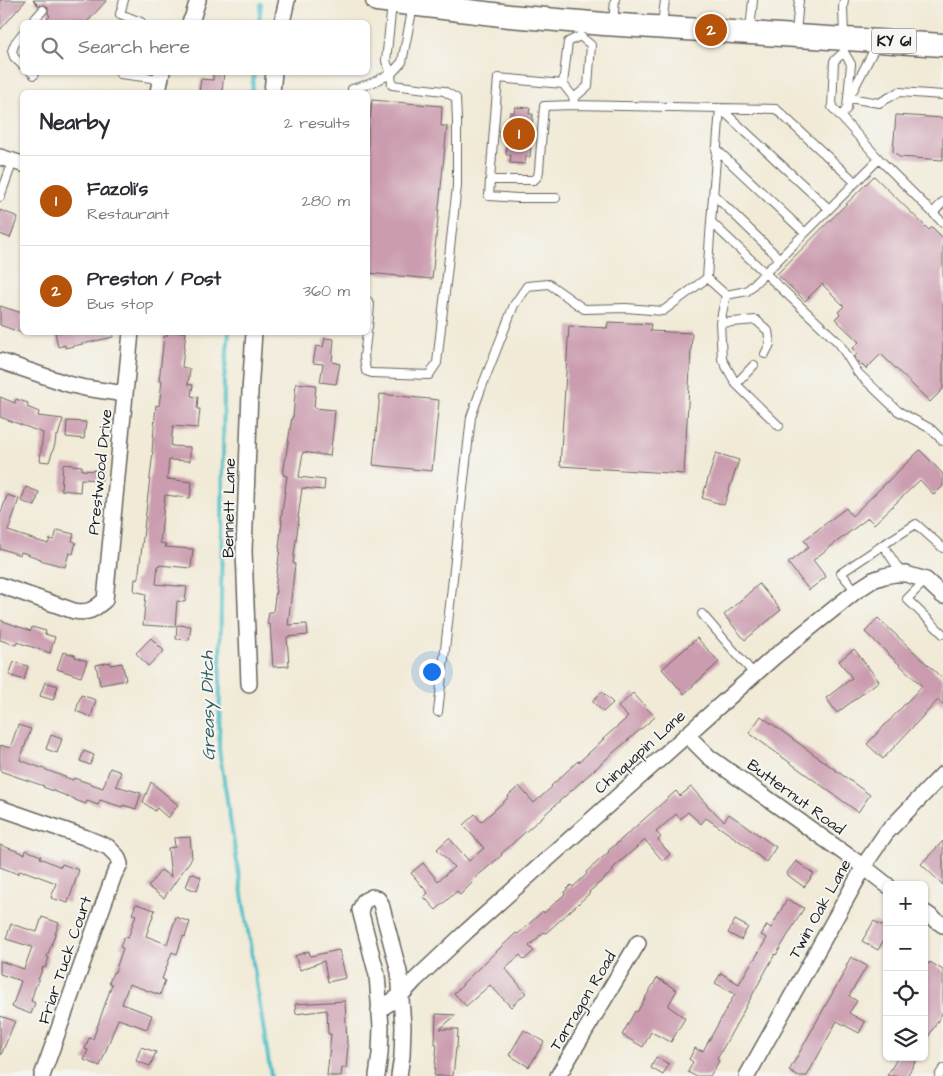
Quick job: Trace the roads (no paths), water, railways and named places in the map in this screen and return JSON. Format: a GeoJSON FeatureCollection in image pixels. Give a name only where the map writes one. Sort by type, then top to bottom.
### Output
{"type":"FeatureCollection","features":[{"type":"Feature","properties":{"kind":"main road","name":"KY 61"},"geometry":{"type":"LineString","coordinates":[[394,2],[468,8],[581,29],[613,24],[796,35],[844,45],[879,40],[943,44]]}},
{"type":"Feature","properties":{"kind":"street"},"geometry":{"type":"LineString","coordinates":[[191,20],[198,0]]}},
{"type":"Feature","properties":{"kind":"street"},"geometry":{"type":"LineString","coordinates":[[282,20],[287,0]]}},
{"type":"Feature","properties":{"kind":"street"},"geometry":{"type":"LineString","coordinates":[[272,90],[274,75]]}},
{"type":"Feature","properties":{"kind":"street","name":"Prestwood Drive"},"geometry":{"type":"LineString","coordinates":[[0,585],[82,613],[94,609],[105,600],[131,335]]}},
{"type":"Feature","properties":{"kind":"street","name":"Bennett Lane"},"geometry":{"type":"LineString","coordinates":[[249,684],[244,551],[249,401],[254,335]]}},
{"type":"Feature","properties":{"kind":"street"},"geometry":{"type":"LineString","coordinates":[[0,361],[68,384],[125,394]]}},
{"type":"Feature","properties":{"kind":"street","name":"Chinquapin Lane"},"geometry":{"type":"LineString","coordinates":[[380,1010],[401,995],[474,925],[706,716],[774,657],[856,591],[873,580],[884,576],[902,574],[926,580],[943,596]]}},
{"type":"Feature","properties":{"kind":"street","name":"Butternut Road"},"geometry":{"type":"LineString","coordinates":[[687,735],[709,757],[883,882]]}},
{"type":"Feature","properties":{"kind":"street","name":"Twin Oak Lane"},"geometry":{"type":"LineString","coordinates":[[747,1076],[868,858],[886,833],[943,774]]}},
{"type":"Feature","properties":{"kind":"street","name":"Friar Tuck Court"},"geometry":{"type":"LineString","coordinates":[[0,808],[108,847],[117,856],[120,864],[114,875],[42,1076]]}},
{"type":"Feature","properties":{"kind":"street"},"geometry":{"type":"LineString","coordinates":[[377,1076],[381,1027],[377,975],[360,910],[364,901],[372,897],[378,899],[381,904],[399,972],[403,1026],[399,1076]]}},
{"type":"Feature","properties":{"kind":"street"},"geometry":{"type":"LineString","coordinates":[[928,915],[943,925]]}},
{"type":"Feature","properties":{"kind":"street","name":"Tarragon Road"},"geometry":{"type":"LineString","coordinates":[[558,1076],[638,943]]}},
{"type":"Feature","properties":{"kind":"lane"},"geometry":{"type":"LineString","coordinates":[[124,0],[120,14],[136,20]]}},
{"type":"Feature","properties":{"kind":"lane"},"geometry":{"type":"LineString","coordinates":[[613,24],[615,0]]}},
{"type":"Feature","properties":{"kind":"lane"},"geometry":{"type":"LineString","coordinates":[[662,27],[665,0]]}},
{"type":"Feature","properties":{"kind":"lane"},"geometry":{"type":"LineString","coordinates":[[750,33],[753,0]]}},
{"type":"Feature","properties":{"kind":"lane"},"geometry":{"type":"LineString","coordinates":[[796,35],[799,0]]}},
{"type":"Feature","properties":{"kind":"lane"},"geometry":{"type":"LineString","coordinates":[[842,117],[847,108],[849,98],[852,64],[844,45],[844,0]]}},
{"type":"Feature","properties":{"kind":"lane"},"geometry":{"type":"LineString","coordinates":[[352,90],[391,74],[402,62],[394,2]]}},
{"type":"Feature","properties":{"kind":"lane"},"geometry":{"type":"LineString","coordinates":[[367,335],[364,357],[366,371],[372,373],[429,375],[437,363],[457,186],[456,98],[444,91],[392,85],[391,74],[386,61],[394,2]]}},
{"type":"Feature","properties":{"kind":"lane"},"geometry":{"type":"LineString","coordinates":[[34,20],[44,10]]}},
{"type":"Feature","properties":{"kind":"lane"},"geometry":{"type":"LineString","coordinates":[[581,29],[591,45],[588,86],[573,101],[563,84],[568,42],[581,29]]}},
{"type":"Feature","properties":{"kind":"lane"},"geometry":{"type":"LineString","coordinates":[[20,37],[12,51],[14,57],[20,63]]}},
{"type":"Feature","properties":{"kind":"lane"},"geometry":{"type":"LineString","coordinates":[[849,98],[879,40]]}},
{"type":"Feature","properties":{"kind":"lane"},"geometry":{"type":"LineString","coordinates":[[844,45],[834,61],[832,107],[879,159],[943,223]]}},
{"type":"Feature","properties":{"kind":"lane"},"geometry":{"type":"LineString","coordinates":[[125,75],[160,82]]}},
{"type":"Feature","properties":{"kind":"lane"},"geometry":{"type":"LineString","coordinates":[[556,198],[489,196],[498,78],[563,84]]}},
{"type":"Feature","properties":{"kind":"lane"},"geometry":{"type":"LineString","coordinates":[[849,98],[879,102],[899,92],[943,95]]}},
{"type":"Feature","properties":{"kind":"lane"},"geometry":{"type":"LineString","coordinates":[[490,180],[534,180],[538,176],[539,170],[544,106],[573,101],[776,109],[855,182]]}},
{"type":"Feature","properties":{"kind":"lane"},"geometry":{"type":"LineString","coordinates":[[438,712],[471,417],[480,389],[514,305],[527,286],[549,284],[584,308],[626,308],[663,311],[706,278],[720,108]]}},
{"type":"Feature","properties":{"kind":"lane"},"geometry":{"type":"LineString","coordinates":[[720,108],[829,209]]}},
{"type":"Feature","properties":{"kind":"lane"},"geometry":{"type":"LineString","coordinates":[[716,149],[805,233]]}},
{"type":"Feature","properties":{"kind":"lane"},"geometry":{"type":"LineString","coordinates":[[726,295],[747,291],[879,159]]}},
{"type":"Feature","properties":{"kind":"lane"},"geometry":{"type":"LineString","coordinates":[[0,197],[12,161]]}},
{"type":"Feature","properties":{"kind":"lane"},"geometry":{"type":"LineString","coordinates":[[713,194],[779,258]]}},
{"type":"Feature","properties":{"kind":"lane"},"geometry":{"type":"LineString","coordinates":[[932,212],[943,202]]}},
{"type":"Feature","properties":{"kind":"lane"},"geometry":{"type":"LineString","coordinates":[[711,222],[838,343],[858,373],[891,405],[898,411],[931,429],[943,441]]}},
{"type":"Feature","properties":{"kind":"lane"},"geometry":{"type":"LineString","coordinates":[[706,278],[726,295]]}},
{"type":"Feature","properties":{"kind":"lane"},"geometry":{"type":"LineString","coordinates":[[726,295],[720,324],[722,359],[736,384],[779,426]]}},
{"type":"Feature","properties":{"kind":"lane"},"geometry":{"type":"LineString","coordinates":[[720,324],[756,320],[768,331],[770,344],[765,354]]}},
{"type":"Feature","properties":{"kind":"lane"},"geometry":{"type":"LineString","coordinates":[[736,384],[754,364]]}},
{"type":"Feature","properties":{"kind":"lane"},"geometry":{"type":"LineString","coordinates":[[856,591],[842,573],[916,524],[943,548]]}},
{"type":"Feature","properties":{"kind":"lane"},"geometry":{"type":"LineString","coordinates":[[883,545],[902,574]]}},
{"type":"Feature","properties":{"kind":"lane"},"geometry":{"type":"LineString","coordinates":[[926,580],[907,599],[943,634]]}},
{"type":"Feature","properties":{"kind":"lane"},"geometry":{"type":"LineString","coordinates":[[702,614],[754,674]]}},
{"type":"Feature","properties":{"kind":"lane"},"geometry":{"type":"LineString","coordinates":[[939,1076],[943,1069]]}},
{"type":"Feature","properties":{"kind":"waterway","name":"Greasy Ditch"},"geometry":{"type":"LineString","coordinates":[[259,20],[261,4]]}},
{"type":"Feature","properties":{"kind":"waterway","name":"Greasy Ditch"},"geometry":{"type":"LineString","coordinates":[[252,90],[254,75]]}},
{"type":"Feature","properties":{"kind":"waterway","name":"Greasy Ditch"},"geometry":{"type":"LineString","coordinates":[[229,335],[224,380],[219,749],[271,1076]]}},
{"type":"Feature","properties":{"kind":"place","name":"Preston / Post"},"geometry":{"type":"Point","coordinates":[711,30]}},
{"type":"Feature","properties":{"kind":"place","name":"Fazoli's"},"geometry":{"type":"Point","coordinates":[519,134]}}]}
